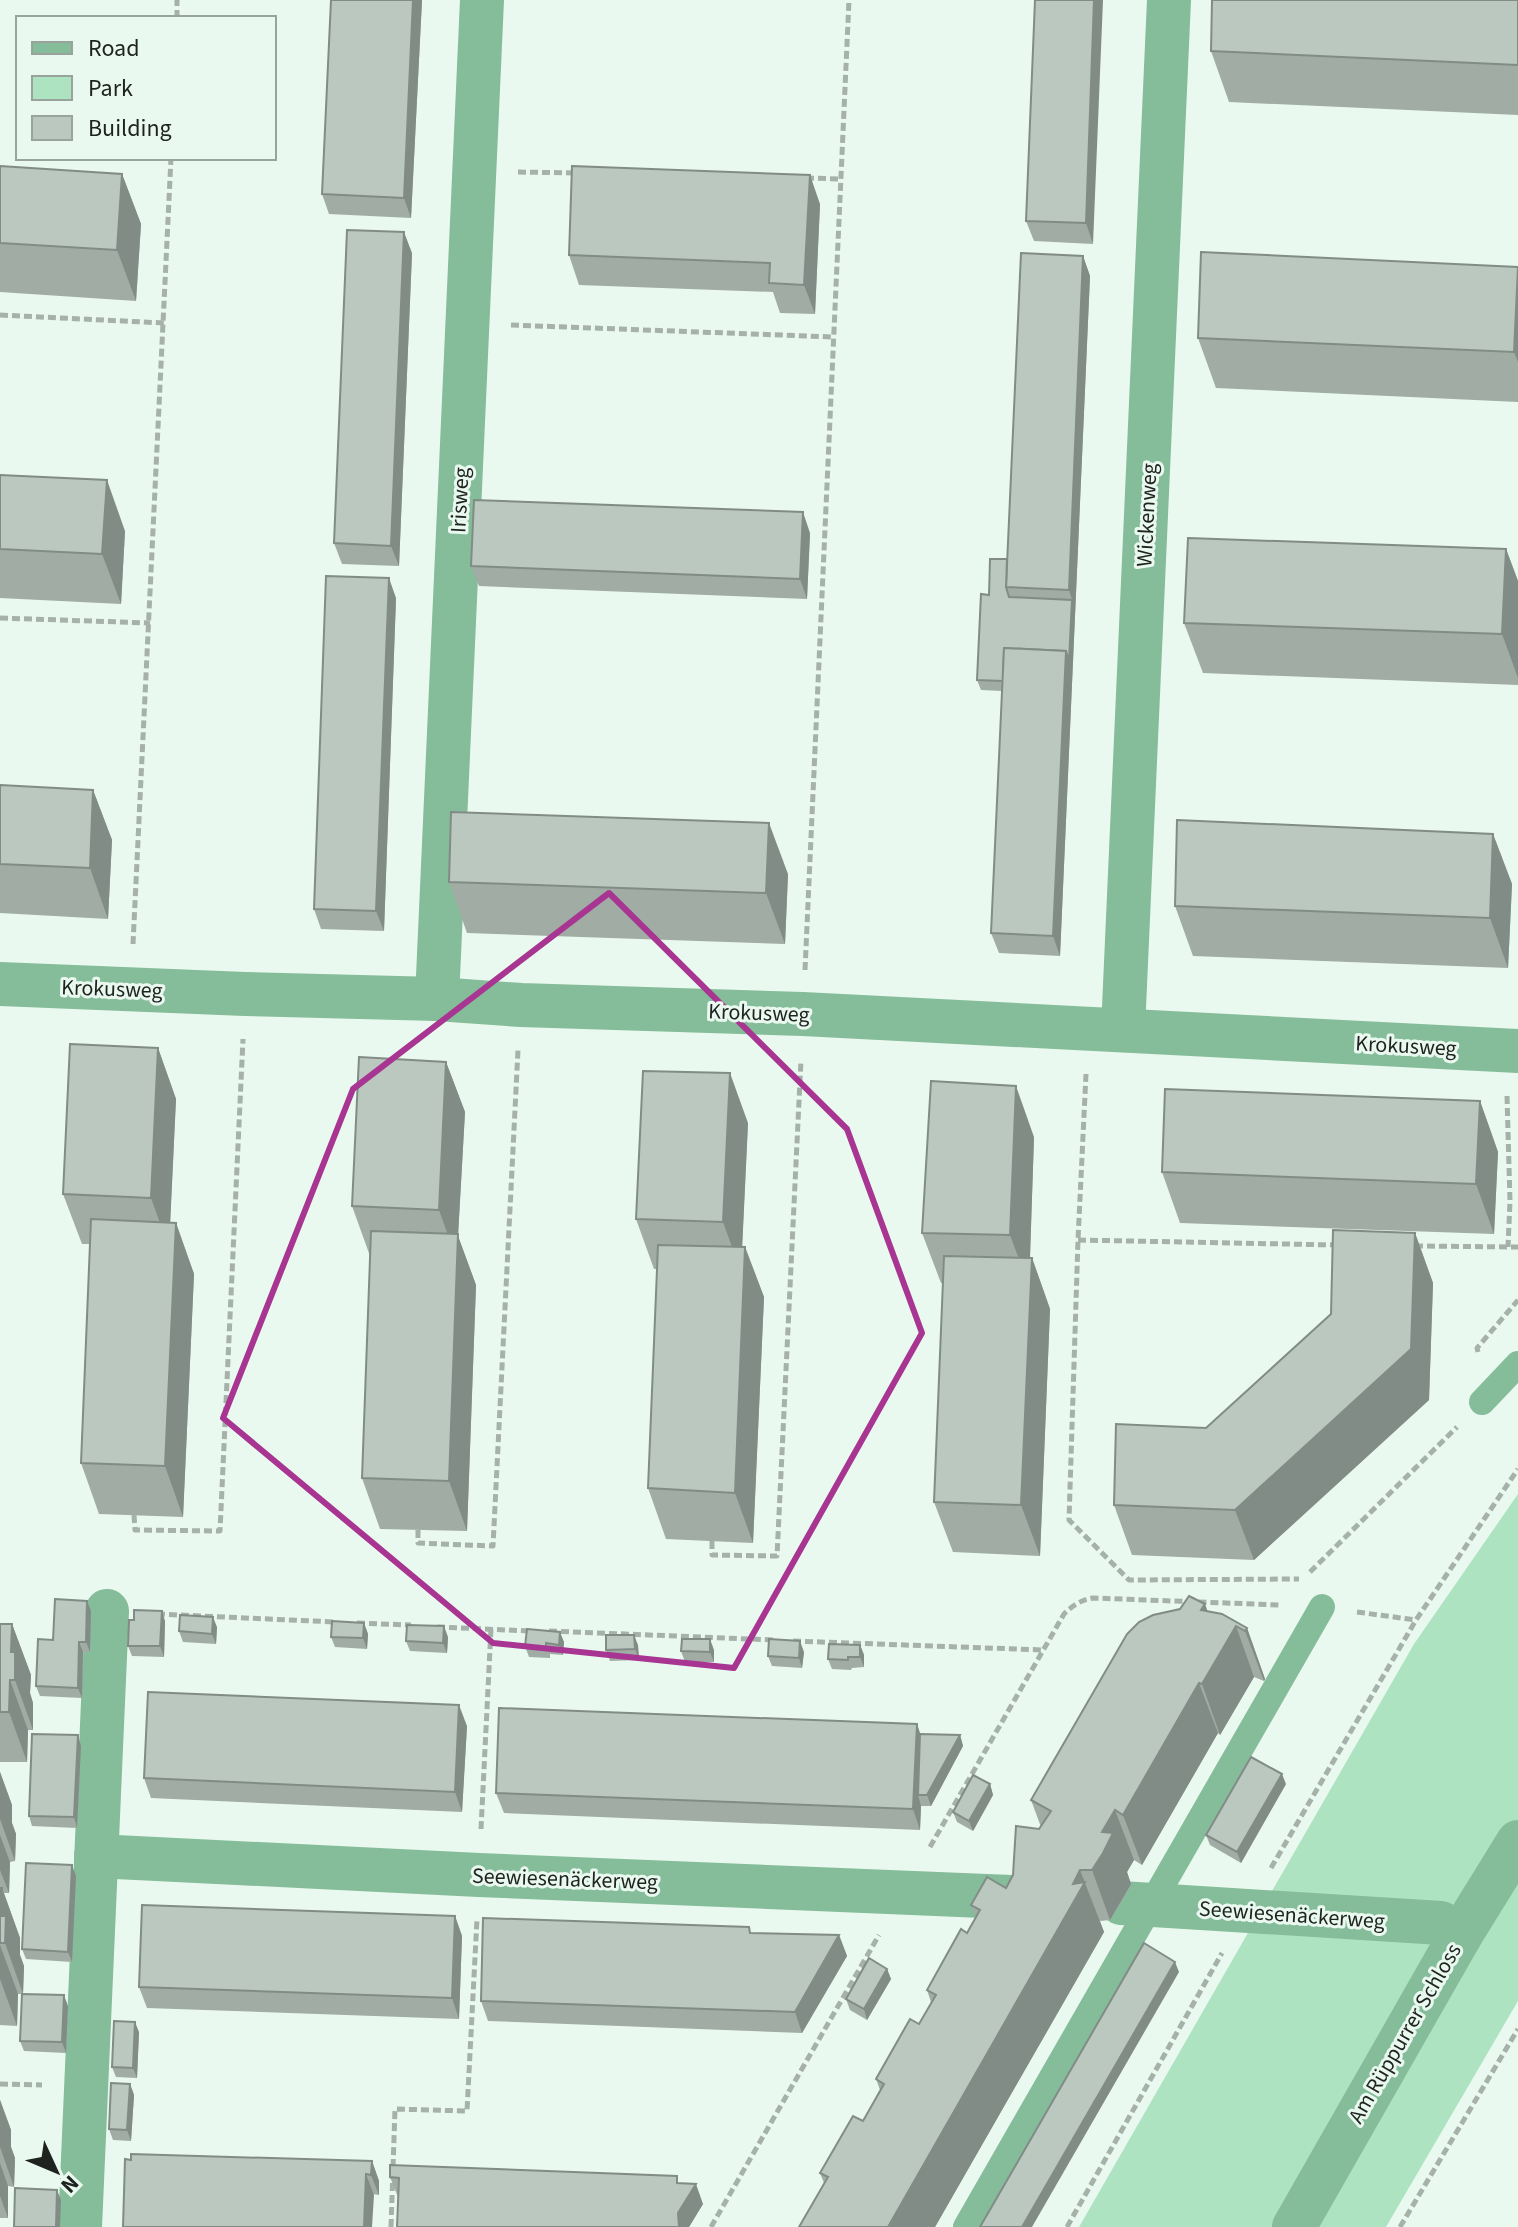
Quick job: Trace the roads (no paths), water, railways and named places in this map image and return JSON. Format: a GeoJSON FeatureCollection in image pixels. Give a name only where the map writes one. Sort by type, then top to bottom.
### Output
{"type":"FeatureCollection","features":[{"type":"Feature","properties":{"kind":"street","name":"Irisweg"},"geometry":{"type":"LineString","coordinates":[[437,999],[482,0]]}},
{"type":"Feature","properties":{"kind":"street","name":"Wickenweg"},"geometry":{"type":"LineString","coordinates":[[1105,1029],[1169,0]]}},
{"type":"Feature","properties":{"kind":"street","name":"Krokusweg"},"geometry":{"type":"LineString","coordinates":[[0,984],[803,1014],[1512,1051]]}},
{"type":"Feature","properties":{"kind":"street"},"geometry":{"type":"LineString","coordinates":[[80,2227],[107,1611]]}},
{"type":"Feature","properties":{"kind":"street","name":"Am Rüppurrer Schloss"},"geometry":{"type":"LineString","coordinates":[[1294,2227],[1460,1936],[1518,1842]]}},
{"type":"Feature","properties":{"kind":"street","name":"Seewiesenäckerweg"},"geometry":{"type":"LineString","coordinates":[[96,1856],[1033,1898]]}},
{"type":"Feature","properties":{"kind":"street","name":"Seewiesenäckerweg"},"geometry":{"type":"LineString","coordinates":[[1136,1904],[1441,1923],[1460,1936]]}},
{"type":"Feature","properties":{"kind":"lane"},"geometry":{"type":"LineString","coordinates":[[1482,1402],[1518,1364]]}},
{"type":"Feature","properties":{"kind":"lane"},"geometry":{"type":"LineString","coordinates":[[966,2227],[1136,1904],[1322,1607]]}}]}
